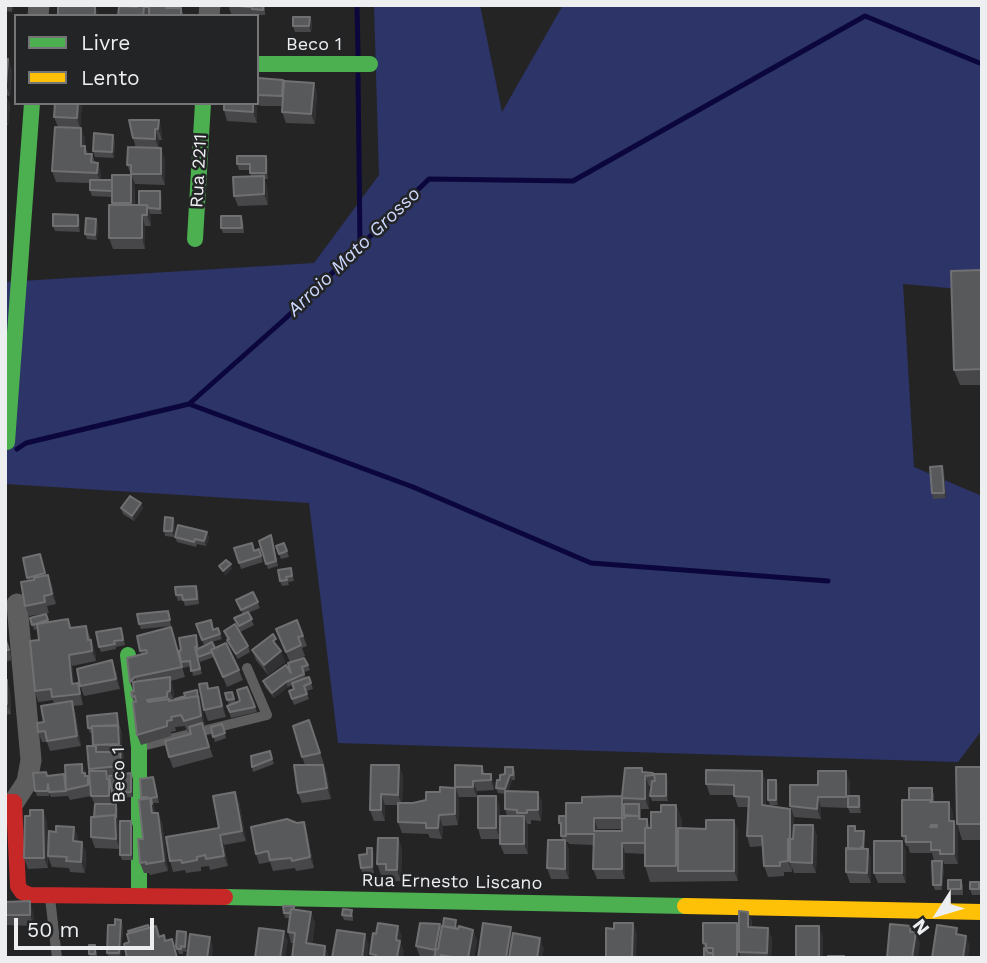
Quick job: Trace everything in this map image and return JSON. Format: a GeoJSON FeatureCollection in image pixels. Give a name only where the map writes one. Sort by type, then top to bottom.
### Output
{"type":"FeatureCollection","features":[{"type":"Feature","properties":{"kind":"street","name":"Beco 1"},"geometry":{"type":"LineString","coordinates":[[259,64],[370,64]]}},
{"type":"Feature","properties":{"kind":"street"},"geometry":{"type":"LineString","coordinates":[[7,442],[32,105]]}},
{"type":"Feature","properties":{"kind":"street","name":"Rua 2211"},"geometry":{"type":"LineString","coordinates":[[195,239],[203,105]]}},
{"type":"Feature","properties":{"kind":"street"},"geometry":{"type":"LineString","coordinates":[[9,802],[27,782],[31,760],[17,604]]}},
{"type":"Feature","properties":{"kind":"street","name":"Beco 1"},"geometry":{"type":"LineString","coordinates":[[128,654],[139,747],[139,895]]}},
{"type":"Feature","properties":{"kind":"street","name":"Rua Ernesto Liscano"},"geometry":{"type":"LineString","coordinates":[[9,802],[18,886],[22,892],[30,895],[982,912]]}},
{"type":"Feature","properties":{"kind":"lane"},"geometry":{"type":"LineString","coordinates":[[139,747],[267,715],[247,668]]}},
{"type":"Feature","properties":{"kind":"lane"},"geometry":{"type":"LineString","coordinates":[[50,895],[57,958]]}},
{"type":"Feature","properties":{"kind":"shaded area"},"geometry":{"type":"Polygon","coordinates":[[[374,5],[480,5],[502,112],[563,5],[982,5],[982,291],[903,284],[914,467],[982,496],[982,730],[958,762],[338,743],[309,503],[5,484],[5,282],[314,263],[379,175],[374,5]]]}},
{"type":"Feature","properties":{"kind":"building"},"geometry":{"type":"Polygon","coordinates":[[[58,5],[95,5],[95,14],[58,14],[58,5]]]}},
{"type":"Feature","properties":{"kind":"building"},"geometry":{"type":"Polygon","coordinates":[[[166,5],[166,8],[181,8],[181,14],[149,14],[149,7],[144,7],[143,14],[118,14],[119,6],[166,5]]]}},
{"type":"Feature","properties":{"kind":"building"},"geometry":{"type":"Polygon","coordinates":[[[252,5],[263,5],[263,10],[252,9],[252,5]]]}},
{"type":"Feature","properties":{"kind":"building"},"geometry":{"type":"Polygon","coordinates":[[[293,17],[310,17],[309,26],[293,26],[293,17]]]}},
{"type":"Feature","properties":{"kind":"building"},"geometry":{"type":"Polygon","coordinates":[[[5,59],[8,59],[6,85],[5,85],[5,59]]]}},
{"type":"Feature","properties":{"kind":"building"},"geometry":{"type":"Polygon","coordinates":[[[259,78],[283,80],[282,96],[259,95],[259,78]]]}},
{"type":"Feature","properties":{"kind":"building"},"geometry":{"type":"Polygon","coordinates":[[[284,81],[314,83],[311,114],[282,112],[284,81]]]}},
{"type":"Feature","properties":{"kind":"building"},"geometry":{"type":"Polygon","coordinates":[[[55,105],[78,105],[77,118],[54,117],[55,105]]]}},
{"type":"Feature","properties":{"kind":"building"},"geometry":{"type":"Polygon","coordinates":[[[224,105],[253,105],[253,112],[224,110],[224,105]]]}},
{"type":"Feature","properties":{"kind":"building"},"geometry":{"type":"Polygon","coordinates":[[[129,120],[159,120],[155,139],[133,138],[129,120]]]}},
{"type":"Feature","properties":{"kind":"building"},"geometry":{"type":"Polygon","coordinates":[[[55,127],[81,128],[81,146],[85,146],[85,154],[92,154],[91,162],[98,163],[97,173],[52,171],[55,127]]]}},
{"type":"Feature","properties":{"kind":"building"},"geometry":{"type":"Polygon","coordinates":[[[94,133],[113,135],[112,152],[93,151],[94,133]]]}},
{"type":"Feature","properties":{"kind":"building"},"geometry":{"type":"Polygon","coordinates":[[[128,147],[161,148],[161,174],[131,174],[131,165],[127,165],[128,147]]]}},
{"type":"Feature","properties":{"kind":"building"},"geometry":{"type":"Polygon","coordinates":[[[237,156],[266,156],[266,173],[250,173],[250,164],[237,164],[237,156]]]}},
{"type":"Feature","properties":{"kind":"building"},"geometry":{"type":"Polygon","coordinates":[[[112,175],[131,175],[131,203],[112,203],[112,175]]]}},
{"type":"Feature","properties":{"kind":"building"},"geometry":{"type":"Polygon","coordinates":[[[264,176],[264,194],[234,196],[233,177],[264,176]]]}},
{"type":"Feature","properties":{"kind":"building"},"geometry":{"type":"Polygon","coordinates":[[[90,180],[112,180],[112,191],[90,190],[90,180]]]}},
{"type":"Feature","properties":{"kind":"building"},"geometry":{"type":"Polygon","coordinates":[[[139,191],[160,191],[160,209],[139,205],[139,191]]]}},
{"type":"Feature","properties":{"kind":"building"},"geometry":{"type":"Polygon","coordinates":[[[109,205],[147,205],[147,215],[142,215],[142,238],[109,238],[109,205]]]}},
{"type":"Feature","properties":{"kind":"building"},"geometry":{"type":"Polygon","coordinates":[[[53,214],[78,215],[78,226],[53,226],[53,214]]]}},
{"type":"Feature","properties":{"kind":"building"},"geometry":{"type":"Polygon","coordinates":[[[221,216],[241,216],[242,228],[221,228],[221,216]]]}},
{"type":"Feature","properties":{"kind":"building"},"geometry":{"type":"Polygon","coordinates":[[[86,218],[96,219],[95,235],[85,234],[86,218]]]}},
{"type":"Feature","properties":{"kind":"building"},"geometry":{"type":"Polygon","coordinates":[[[982,270],[982,369],[954,370],[951,271],[982,270]]]}},
{"type":"Feature","properties":{"kind":"building"},"geometry":{"type":"Polygon","coordinates":[[[942,466],[944,493],[932,493],[930,467],[942,466]]]}},
{"type":"Feature","properties":{"kind":"building"},"geometry":{"type":"Polygon","coordinates":[[[130,496],[141,503],[132,516],[121,508],[130,496]]]}},
{"type":"Feature","properties":{"kind":"building"},"geometry":{"type":"Polygon","coordinates":[[[165,517],[173,518],[172,531],[164,531],[165,517]]]}},
{"type":"Feature","properties":{"kind":"building"},"geometry":{"type":"Polygon","coordinates":[[[178,525],[207,532],[204,541],[195,539],[194,542],[175,537],[178,525]]]}},
{"type":"Feature","properties":{"kind":"building"},"geometry":{"type":"Polygon","coordinates":[[[271,535],[276,561],[266,564],[259,541],[271,535]]]}},
{"type":"Feature","properties":{"kind":"building"},"geometry":{"type":"Polygon","coordinates":[[[252,543],[254,551],[259,549],[261,556],[239,563],[234,548],[252,543]]]}},
{"type":"Feature","properties":{"kind":"building"},"geometry":{"type":"Polygon","coordinates":[[[284,543],[287,551],[279,554],[276,546],[284,543]]]}},
{"type":"Feature","properties":{"kind":"building"},"geometry":{"type":"Polygon","coordinates":[[[40,554],[45,573],[27,578],[23,558],[40,554]]]}},
{"type":"Feature","properties":{"kind":"building"},"geometry":{"type":"Polygon","coordinates":[[[226,560],[231,564],[223,571],[219,566],[226,560]]]}},
{"type":"Feature","properties":{"kind":"building"},"geometry":{"type":"Polygon","coordinates":[[[291,568],[292,576],[280,581],[278,570],[291,568]]]}},
{"type":"Feature","properties":{"kind":"building"},"geometry":{"type":"Polygon","coordinates":[[[48,575],[52,594],[44,596],[45,602],[25,606],[21,582],[48,575]]]}},
{"type":"Feature","properties":{"kind":"building"},"geometry":{"type":"Polygon","coordinates":[[[196,586],[197,599],[183,600],[182,595],[176,595],[175,587],[196,586]]]}},
{"type":"Feature","properties":{"kind":"building"},"geometry":{"type":"Polygon","coordinates":[[[253,592],[258,602],[241,610],[236,600],[253,592]]]}},
{"type":"Feature","properties":{"kind":"building"},"geometry":{"type":"Polygon","coordinates":[[[168,611],[170,620],[139,624],[137,614],[168,611]]]}},
{"type":"Feature","properties":{"kind":"building"},"geometry":{"type":"Polygon","coordinates":[[[248,612],[252,619],[239,626],[234,618],[248,612]]]}},
{"type":"Feature","properties":{"kind":"building"},"geometry":{"type":"Polygon","coordinates":[[[46,614],[48,620],[32,625],[30,618],[46,614]]]}},
{"type":"Feature","properties":{"kind":"building"},"geometry":{"type":"Polygon","coordinates":[[[68,619],[70,628],[86,626],[92,651],[69,655],[72,684],[78,683],[80,694],[52,697],[51,689],[35,691],[30,641],[39,640],[37,624],[68,619]]]}},
{"type":"Feature","properties":{"kind":"building"},"geometry":{"type":"Polygon","coordinates":[[[211,620],[213,630],[218,628],[220,634],[202,640],[196,624],[211,620]]]}},
{"type":"Feature","properties":{"kind":"building"},"geometry":{"type":"Polygon","coordinates":[[[297,620],[303,636],[298,637],[301,645],[286,652],[276,629],[297,620]]]}},
{"type":"Feature","properties":{"kind":"building"},"geometry":{"type":"Polygon","coordinates":[[[235,624],[248,646],[236,654],[224,631],[235,624]]]}},
{"type":"Feature","properties":{"kind":"building"},"geometry":{"type":"Polygon","coordinates":[[[171,627],[182,667],[135,677],[130,682],[127,658],[147,653],[146,650],[140,651],[137,636],[171,627]]]}},
{"type":"Feature","properties":{"kind":"building"},"geometry":{"type":"Polygon","coordinates":[[[121,628],[123,640],[99,647],[96,632],[121,628]]]}},
{"type":"Feature","properties":{"kind":"building"},"geometry":{"type":"Polygon","coordinates":[[[273,634],[276,639],[273,641],[281,651],[264,665],[252,650],[273,634]]]}},
{"type":"Feature","properties":{"kind":"building"},"geometry":{"type":"Polygon","coordinates":[[[196,635],[195,647],[200,669],[191,671],[190,661],[181,662],[179,638],[196,635]]]}},
{"type":"Feature","properties":{"kind":"building"},"geometry":{"type":"Polygon","coordinates":[[[212,642],[215,648],[212,652],[198,657],[196,650],[212,642]]]}},
{"type":"Feature","properties":{"kind":"building"},"geometry":{"type":"Polygon","coordinates":[[[226,643],[239,670],[223,677],[211,650],[226,643]]]}},
{"type":"Feature","properties":{"kind":"building"},"geometry":{"type":"Polygon","coordinates":[[[304,658],[308,665],[302,667],[304,674],[286,682],[272,693],[263,681],[286,665],[291,673],[288,663],[304,658]]]}},
{"type":"Feature","properties":{"kind":"building"},"geometry":{"type":"Polygon","coordinates":[[[112,660],[116,679],[80,686],[77,669],[112,660]]]}},
{"type":"Feature","properties":{"kind":"building"},"geometry":{"type":"Polygon","coordinates":[[[170,677],[167,697],[147,700],[148,702],[198,696],[201,716],[184,721],[181,715],[171,717],[172,720],[167,721],[167,726],[137,735],[133,702],[136,702],[131,692],[134,691],[133,682],[170,677]]]}},
{"type":"Feature","properties":{"kind":"building"},"geometry":{"type":"Polygon","coordinates":[[[309,677],[311,683],[304,686],[307,694],[292,699],[289,691],[294,689],[292,683],[309,677]]]}},
{"type":"Feature","properties":{"kind":"building"},"geometry":{"type":"Polygon","coordinates":[[[7,680],[7,704],[5,704],[7,680]]]}},
{"type":"Feature","properties":{"kind":"building"},"geometry":{"type":"Polygon","coordinates":[[[207,683],[208,689],[218,687],[222,706],[204,710],[199,684],[207,683]]]}},
{"type":"Feature","properties":{"kind":"building"},"geometry":{"type":"Polygon","coordinates":[[[247,687],[255,707],[230,712],[227,706],[240,701],[237,690],[247,687]]]}},
{"type":"Feature","properties":{"kind":"building"},"geometry":{"type":"Polygon","coordinates":[[[197,690],[198,696],[175,700],[185,696],[184,693],[197,690]]]}},
{"type":"Feature","properties":{"kind":"building"},"geometry":{"type":"Polygon","coordinates":[[[232,692],[234,699],[227,700],[225,693],[232,692]]]}},
{"type":"Feature","properties":{"kind":"building"},"geometry":{"type":"Polygon","coordinates":[[[72,701],[77,736],[47,741],[45,731],[38,732],[37,723],[44,722],[41,706],[72,701]]]}},
{"type":"Feature","properties":{"kind":"building"},"geometry":{"type":"Polygon","coordinates":[[[117,713],[118,726],[88,728],[87,716],[117,713]]]}},
{"type":"Feature","properties":{"kind":"building"},"geometry":{"type":"Polygon","coordinates":[[[309,720],[320,753],[302,757],[293,726],[309,720]]]}},
{"type":"Feature","properties":{"kind":"building"},"geometry":{"type":"Polygon","coordinates":[[[202,723],[209,747],[169,757],[165,741],[191,734],[189,727],[202,723]]]}},
{"type":"Feature","properties":{"kind":"building"},"geometry":{"type":"Polygon","coordinates":[[[222,724],[225,733],[213,737],[211,727],[222,724]]]}},
{"type":"Feature","properties":{"kind":"building"},"geometry":{"type":"Polygon","coordinates":[[[118,725],[119,744],[93,745],[92,726],[118,725]]]}},
{"type":"Feature","properties":{"kind":"building"},"geometry":{"type":"Polygon","coordinates":[[[87,746],[96,746],[96,752],[111,752],[111,746],[121,746],[120,766],[89,769],[87,746]]]}},
{"type":"Feature","properties":{"kind":"building"},"geometry":{"type":"Polygon","coordinates":[[[270,751],[272,759],[252,767],[251,756],[270,751]]]}},
{"type":"Feature","properties":{"kind":"building"},"geometry":{"type":"Polygon","coordinates":[[[82,764],[82,773],[88,776],[88,785],[66,790],[65,765],[82,764]]]}},
{"type":"Feature","properties":{"kind":"building"},"geometry":{"type":"Polygon","coordinates":[[[294,765],[323,765],[327,788],[298,793],[294,765]]]}},
{"type":"Feature","properties":{"kind":"building"},"geometry":{"type":"Polygon","coordinates":[[[371,765],[399,765],[398,795],[381,794],[381,810],[370,810],[371,765]]]}},
{"type":"Feature","properties":{"kind":"building"},"geometry":{"type":"Polygon","coordinates":[[[455,765],[482,766],[482,774],[491,774],[491,780],[473,781],[473,787],[455,787],[455,765]]]}},
{"type":"Feature","properties":{"kind":"building"},"geometry":{"type":"Polygon","coordinates":[[[505,767],[513,767],[513,775],[510,775],[505,789],[496,788],[500,775],[505,774],[505,767]]]}},
{"type":"Feature","properties":{"kind":"building"},"geometry":{"type":"Polygon","coordinates":[[[956,767],[982,767],[982,824],[957,824],[956,767]]]}},
{"type":"Feature","properties":{"kind":"building"},"geometry":{"type":"Polygon","coordinates":[[[625,768],[642,768],[642,772],[653,773],[645,776],[645,799],[622,798],[622,818],[625,818],[625,815],[647,819],[645,843],[622,843],[622,869],[593,869],[594,834],[566,834],[566,803],[582,803],[582,797],[622,796],[625,768]],[[594,818],[594,831],[622,831],[622,818],[594,818]]]}},
{"type":"Feature","properties":{"kind":"building"},"geometry":{"type":"Polygon","coordinates":[[[706,770],[762,771],[762,805],[790,809],[788,861],[780,862],[780,866],[764,866],[762,836],[747,836],[749,797],[734,796],[734,785],[706,784],[706,770]]]}},
{"type":"Feature","properties":{"kind":"building"},"geometry":{"type":"Polygon","coordinates":[[[89,771],[106,771],[109,796],[91,796],[89,771]]]}},
{"type":"Feature","properties":{"kind":"building"},"geometry":{"type":"Polygon","coordinates":[[[818,771],[846,771],[846,797],[818,797],[817,809],[790,806],[790,785],[818,785],[818,771]]]}},
{"type":"Feature","properties":{"kind":"building"},"geometry":{"type":"Polygon","coordinates":[[[46,772],[47,776],[64,774],[66,791],[49,792],[48,784],[47,791],[35,791],[33,773],[46,772]]]}},
{"type":"Feature","properties":{"kind":"building"},"geometry":{"type":"Polygon","coordinates":[[[131,773],[131,792],[112,793],[109,776],[131,773]]]}},
{"type":"Feature","properties":{"kind":"building"},"geometry":{"type":"Polygon","coordinates":[[[654,774],[666,774],[666,796],[650,796],[652,781],[655,781],[654,774]]]}},
{"type":"Feature","properties":{"kind":"building"},"geometry":{"type":"Polygon","coordinates":[[[153,777],[157,797],[151,798],[152,804],[150,798],[141,799],[147,797],[141,797],[140,779],[153,777]]]}},
{"type":"Feature","properties":{"kind":"building"},"geometry":{"type":"Polygon","coordinates":[[[768,780],[776,780],[776,800],[768,800],[768,780]]]}},
{"type":"Feature","properties":{"kind":"building"},"geometry":{"type":"Polygon","coordinates":[[[440,787],[455,788],[455,814],[439,815],[438,828],[426,828],[426,823],[398,822],[398,803],[426,800],[426,792],[440,792],[440,787]]]}},
{"type":"Feature","properties":{"kind":"building"},"geometry":{"type":"Polygon","coordinates":[[[909,788],[932,788],[932,802],[909,800],[909,788]]]}},
{"type":"Feature","properties":{"kind":"building"},"geometry":{"type":"Polygon","coordinates":[[[505,791],[538,792],[538,810],[517,813],[517,810],[505,809],[505,791]]]}},
{"type":"Feature","properties":{"kind":"building"},"geometry":{"type":"Polygon","coordinates":[[[235,792],[242,831],[220,835],[224,856],[206,859],[205,855],[182,863],[181,860],[170,861],[166,837],[219,828],[213,796],[235,792]]]}},
{"type":"Feature","properties":{"kind":"building"},"geometry":{"type":"Polygon","coordinates":[[[478,796],[496,796],[496,828],[478,828],[478,796]]]}},
{"type":"Feature","properties":{"kind":"building"},"geometry":{"type":"Polygon","coordinates":[[[848,796],[859,796],[859,807],[848,807],[848,796]]]}},
{"type":"Feature","properties":{"kind":"building"},"geometry":{"type":"Polygon","coordinates":[[[150,798],[152,813],[158,813],[164,861],[146,864],[140,863],[138,839],[143,839],[139,800],[150,798]]]}},
{"type":"Feature","properties":{"kind":"building"},"geometry":{"type":"Polygon","coordinates":[[[902,800],[949,802],[949,821],[954,821],[954,854],[940,854],[940,850],[931,850],[931,842],[906,842],[906,836],[902,836],[902,800]]]}},
{"type":"Feature","properties":{"kind":"building"},"geometry":{"type":"Polygon","coordinates":[[[95,804],[116,804],[116,817],[94,817],[95,804]]]}},
{"type":"Feature","properties":{"kind":"building"},"geometry":{"type":"Polygon","coordinates":[[[624,804],[639,804],[639,816],[624,816],[624,804]]]}},
{"type":"Feature","properties":{"kind":"building"},"geometry":{"type":"Polygon","coordinates":[[[661,805],[676,805],[676,866],[645,866],[645,828],[651,828],[651,812],[661,812],[661,805]]]}},
{"type":"Feature","properties":{"kind":"building"},"geometry":{"type":"Polygon","coordinates":[[[30,810],[43,810],[44,858],[24,858],[25,816],[30,816],[30,810]]]}},
{"type":"Feature","properties":{"kind":"building"},"geometry":{"type":"Polygon","coordinates":[[[115,815],[116,839],[91,837],[91,817],[115,815]]]}},
{"type":"Feature","properties":{"kind":"building"},"geometry":{"type":"Polygon","coordinates":[[[500,816],[524,816],[524,844],[500,844],[500,816]]]}},
{"type":"Feature","properties":{"kind":"building"},"geometry":{"type":"Polygon","coordinates":[[[559,816],[566,816],[566,836],[561,836],[559,816]]]}},
{"type":"Feature","properties":{"kind":"building"},"geometry":{"type":"Polygon","coordinates":[[[287,819],[297,823],[304,822],[310,857],[292,861],[291,858],[270,860],[268,851],[256,854],[251,827],[287,819]]]}},
{"type":"Feature","properties":{"kind":"building"},"geometry":{"type":"Polygon","coordinates":[[[706,820],[734,820],[734,871],[678,871],[678,828],[706,829],[706,820]]]}},
{"type":"Feature","properties":{"kind":"building"},"geometry":{"type":"Polygon","coordinates":[[[120,821],[131,821],[131,855],[120,855],[120,821]]]}},
{"type":"Feature","properties":{"kind":"building"},"geometry":{"type":"Polygon","coordinates":[[[794,825],[813,825],[812,863],[790,862],[790,839],[793,839],[794,825]]]}},
{"type":"Feature","properties":{"kind":"building"},"geometry":{"type":"Polygon","coordinates":[[[56,826],[74,827],[73,841],[82,842],[81,862],[66,861],[67,857],[48,856],[49,831],[56,832],[56,826]]]}},
{"type":"Feature","properties":{"kind":"building"},"geometry":{"type":"Polygon","coordinates":[[[848,826],[855,826],[855,831],[864,831],[863,848],[848,849],[848,826]]]}},
{"type":"Feature","properties":{"kind":"building"},"geometry":{"type":"Polygon","coordinates":[[[378,838],[398,838],[397,870],[386,870],[386,864],[377,864],[378,838]]]}},
{"type":"Feature","properties":{"kind":"building"},"geometry":{"type":"Polygon","coordinates":[[[548,840],[565,840],[565,869],[547,868],[548,840]]]}},
{"type":"Feature","properties":{"kind":"building"},"geometry":{"type":"Polygon","coordinates":[[[874,841],[902,841],[902,873],[874,873],[874,841]]]}},
{"type":"Feature","properties":{"kind":"building"},"geometry":{"type":"Polygon","coordinates":[[[367,848],[372,848],[372,867],[361,868],[359,855],[367,854],[367,848]]]}},
{"type":"Feature","properties":{"kind":"building"},"geometry":{"type":"Polygon","coordinates":[[[846,848],[868,849],[867,873],[846,872],[846,848]]]}},
{"type":"Feature","properties":{"kind":"building"},"geometry":{"type":"Polygon","coordinates":[[[932,861],[942,861],[941,885],[933,885],[932,861]]]}},
{"type":"Feature","properties":{"kind":"building"},"geometry":{"type":"Polygon","coordinates":[[[948,880],[961,880],[961,889],[948,889],[948,880]]]}},
{"type":"Feature","properties":{"kind":"building"},"geometry":{"type":"Polygon","coordinates":[[[970,882],[979,882],[979,889],[970,889],[970,882]]]}},
{"type":"Feature","properties":{"kind":"building"},"geometry":{"type":"Polygon","coordinates":[[[30,901],[30,915],[5,915],[5,902],[30,901]]]}},
{"type":"Feature","properties":{"kind":"building"},"geometry":{"type":"Polygon","coordinates":[[[283,906],[294,906],[294,909],[291,909],[290,913],[284,913],[283,906]]]}},
{"type":"Feature","properties":{"kind":"building"},"geometry":{"type":"Polygon","coordinates":[[[291,909],[311,912],[306,943],[325,946],[324,958],[292,958],[295,933],[288,932],[291,909]]]}},
{"type":"Feature","properties":{"kind":"building"},"geometry":{"type":"Polygon","coordinates":[[[343,909],[352,910],[351,916],[342,915],[343,909]]]}},
{"type":"Feature","properties":{"kind":"building"},"geometry":{"type":"Polygon","coordinates":[[[739,911],[748,912],[748,927],[768,928],[767,953],[739,952],[739,911]]]}},
{"type":"Feature","properties":{"kind":"building"},"geometry":{"type":"Polygon","coordinates":[[[444,918],[456,920],[455,928],[443,926],[444,918]]]}},
{"type":"Feature","properties":{"kind":"building"},"geometry":{"type":"Polygon","coordinates":[[[115,919],[121,920],[119,953],[107,953],[108,925],[115,925],[115,919]]]}},
{"type":"Feature","properties":{"kind":"building"},"geometry":{"type":"Polygon","coordinates":[[[378,923],[398,926],[396,940],[400,941],[397,957],[375,958],[376,955],[370,954],[373,933],[376,934],[378,923]]]}},
{"type":"Feature","properties":{"kind":"building"},"geometry":{"type":"Polygon","coordinates":[[[420,923],[440,924],[435,950],[416,946],[420,923]]]}},
{"type":"Feature","properties":{"kind":"building"},"geometry":{"type":"Polygon","coordinates":[[[483,923],[511,927],[506,958],[478,958],[483,923]]]}},
{"type":"Feature","properties":{"kind":"building"},"geometry":{"type":"Polygon","coordinates":[[[614,923],[633,923],[632,958],[606,958],[606,928],[614,929],[614,923]]]}},
{"type":"Feature","properties":{"kind":"building"},"geometry":{"type":"Polygon","coordinates":[[[703,923],[737,923],[737,958],[713,958],[713,948],[706,948],[703,943],[703,923]]]}},
{"type":"Feature","properties":{"kind":"building"},"geometry":{"type":"Polygon","coordinates":[[[890,924],[911,926],[910,932],[916,932],[912,958],[887,958],[890,924]]]}},
{"type":"Feature","properties":{"kind":"building"},"geometry":{"type":"Polygon","coordinates":[[[148,925],[149,928],[129,933],[128,931],[148,925]]]}},
{"type":"Feature","properties":{"kind":"building"},"geometry":{"type":"Polygon","coordinates":[[[937,925],[957,928],[956,934],[966,936],[963,958],[932,958],[937,925]]]}},
{"type":"Feature","properties":{"kind":"building"},"geometry":{"type":"Polygon","coordinates":[[[156,926],[159,937],[164,935],[165,941],[172,939],[177,958],[127,958],[124,944],[129,942],[127,934],[156,926]]]}},
{"type":"Feature","properties":{"kind":"building"},"geometry":{"type":"Polygon","coordinates":[[[442,926],[458,929],[459,926],[473,930],[468,958],[441,955],[440,958],[434,958],[442,926]]]}},
{"type":"Feature","properties":{"kind":"building"},"geometry":{"type":"Polygon","coordinates":[[[796,926],[819,926],[819,958],[796,958],[796,926]]]}},
{"type":"Feature","properties":{"kind":"building"},"geometry":{"type":"Polygon","coordinates":[[[259,928],[284,931],[280,958],[255,958],[259,928]]]}},
{"type":"Feature","properties":{"kind":"building"},"geometry":{"type":"Polygon","coordinates":[[[337,930],[365,934],[362,958],[332,958],[337,930]]]}},
{"type":"Feature","properties":{"kind":"building"},"geometry":{"type":"Polygon","coordinates":[[[177,931],[186,932],[185,947],[181,946],[181,949],[176,946],[177,931]]]}},
{"type":"Feature","properties":{"kind":"building"},"geometry":{"type":"Polygon","coordinates":[[[513,933],[540,938],[537,958],[509,958],[513,933]]]}},
{"type":"Feature","properties":{"kind":"building"},"geometry":{"type":"Polygon","coordinates":[[[190,934],[210,937],[207,958],[187,958],[190,934]]]}},
{"type":"Feature","properties":{"kind":"building"},"geometry":{"type":"Polygon","coordinates":[[[89,945],[95,945],[95,954],[89,954],[89,945]]]}},
{"type":"Feature","properties":{"kind":"building"},"geometry":{"type":"Polygon","coordinates":[[[704,948],[708,953],[713,953],[713,958],[704,958],[704,948]]]}},
{"type":"Feature","properties":{"kind":"building"},"geometry":{"type":"Polygon","coordinates":[[[844,956],[844,958],[828,958],[844,956]]]}},
{"type":"Feature","properties":{"kind":"waterway"},"geometry":{"type":"LineString","coordinates":[[357,5],[358,55]]}},
{"type":"Feature","properties":{"kind":"waterway","name":"Arroio Mato Grosso"},"geometry":{"type":"LineString","coordinates":[[17,449],[26,443],[189,404],[286,318],[429,179],[573,181],[865,16],[982,64]]}},
{"type":"Feature","properties":{"kind":"waterway"},"geometry":{"type":"LineString","coordinates":[[358,75],[360,245]]}},
{"type":"Feature","properties":{"kind":"waterway"},"geometry":{"type":"LineString","coordinates":[[189,404],[413,487],[591,563],[828,581]]}},
{"type":"Feature","properties":{"kind":"traffic: fast"},"geometry":{"type":"LineString","coordinates":[[259,64],[370,64]]}},
{"type":"Feature","properties":{"kind":"traffic: fast"},"geometry":{"type":"LineString","coordinates":[[7,442],[32,105]]}},
{"type":"Feature","properties":{"kind":"traffic: fast"},"geometry":{"type":"LineString","coordinates":[[195,239],[203,105]]}},
{"type":"Feature","properties":{"kind":"traffic: fast"},"geometry":{"type":"LineString","coordinates":[[128,655],[139,747],[139,895]]}},
{"type":"Feature","properties":{"kind":"traffic: fast"},"geometry":{"type":"LineString","coordinates":[[225,897],[685,906]]}},
{"type":"Feature","properties":{"kind":"traffic: slow"},"geometry":{"type":"LineString","coordinates":[[685,906],[982,912]]}},
{"type":"Feature","properties":{"kind":"traffic: jam"},"geometry":{"type":"LineString","coordinates":[[5,802],[14,802],[18,886],[22,892],[30,895],[225,897]]}}]}
